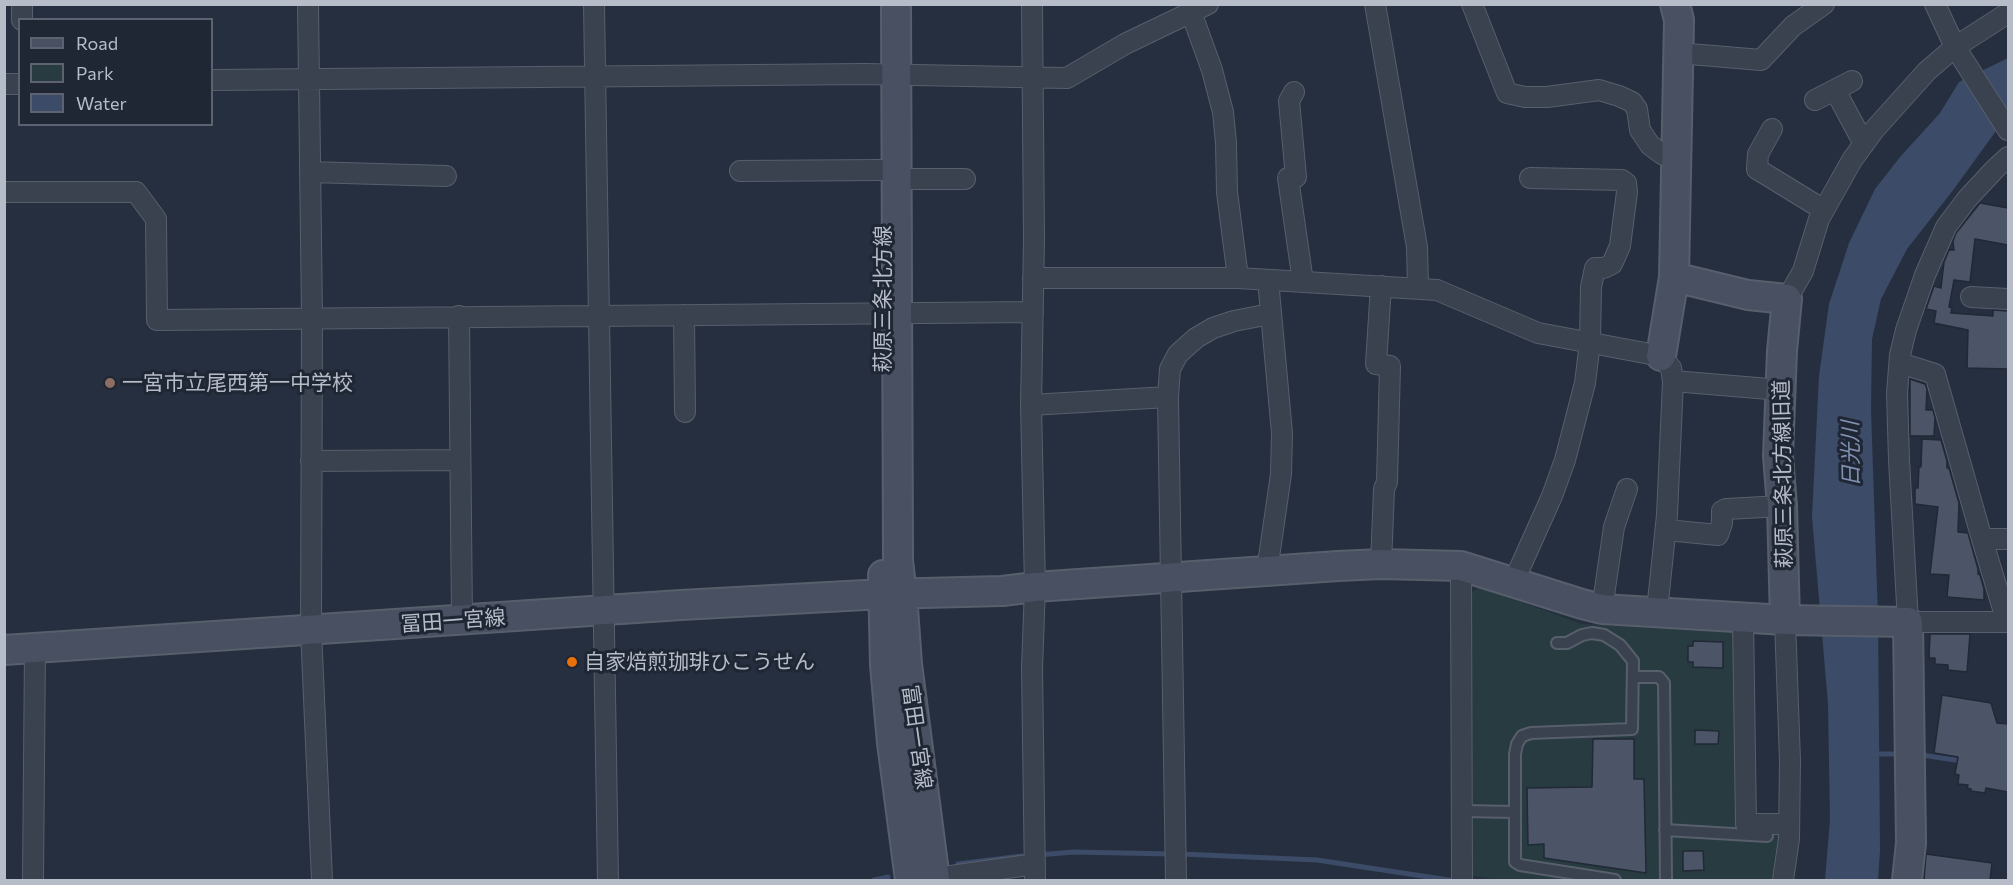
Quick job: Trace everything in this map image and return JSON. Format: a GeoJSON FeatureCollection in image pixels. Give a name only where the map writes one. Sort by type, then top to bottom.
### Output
{"type":"FeatureCollection","features":[{"type":"Feature","properties":{"kind":"street"},"geometry":{"type":"LineString","coordinates":[[308,4],[312,317],[311,630],[321,880]]}},
{"type":"Feature","properties":{"kind":"street"},"geometry":{"type":"LineString","coordinates":[[594,4],[608,880]]}},
{"type":"Feature","properties":{"kind":"street","name":"萩原三条北方線"},"geometry":{"type":"LineString","coordinates":[[880,4],[889,75]]}},
{"type":"Feature","properties":{"kind":"street","name":"萩原三条北方線"},"geometry":{"type":"LineString","coordinates":[[892,594],[889,75],[896,4]]}},
{"type":"Feature","properties":{"kind":"street"},"geometry":{"type":"LineString","coordinates":[[926,880],[1035,864],[1032,668],[1035,587],[1031,405],[1032,4]]}},
{"type":"Feature","properties":{"kind":"street"},"geometry":{"type":"LineString","coordinates":[[1375,4],[1417,247],[1418,287]]}},
{"type":"Feature","properties":{"kind":"street"},"geometry":{"type":"LineString","coordinates":[[1473,4],[1507,93],[1526,97],[1547,97],[1599,90],[1620,96],[1632,102],[1637,108],[1640,130],[1650,145],[1662,154],[1677,159]]}},
{"type":"Feature","properties":{"kind":"street"},"geometry":{"type":"LineString","coordinates":[[1661,356],[1674,277],[1679,20],[1675,4]]}},
{"type":"Feature","properties":{"kind":"street"},"geometry":{"type":"LineString","coordinates":[[1678,53],[1761,60],[1793,26],[1824,4]]}},
{"type":"Feature","properties":{"kind":"street"},"geometry":{"type":"LineString","coordinates":[[1935,4],[1955,47],[2008,130]]}},
{"type":"Feature","properties":{"kind":"street"},"geometry":{"type":"LineString","coordinates":[[213,80],[889,75],[1067,78],[1125,44],[1200,8],[1223,112],[1227,192],[1238,278]]}},
{"type":"Feature","properties":{"kind":"street"},"geometry":{"type":"LineString","coordinates":[[1674,277],[1748,295],[1787,299],[1803,271],[1819,219],[1852,160],[1874,130],[1927,71],[1955,47],[2008,13]]}},
{"type":"Feature","properties":{"kind":"street"},"geometry":{"type":"LineString","coordinates":[[1815,100],[1843,85],[1864,144]]}},
{"type":"Feature","properties":{"kind":"street"},"geometry":{"type":"LineString","coordinates":[[1294,92],[1289,101],[1296,177],[1288,178],[1303,282]]}},
{"type":"Feature","properties":{"kind":"street"},"geometry":{"type":"LineString","coordinates":[[1772,129],[1758,154],[1757,169],[1824,210]]}},
{"type":"Feature","properties":{"kind":"street"},"geometry":{"type":"LineString","coordinates":[[1907,880],[1911,843],[1908,622],[1897,393],[1900,363],[1906,330],[1925,275],[1946,227],[1967,199],[2008,157]]}},
{"type":"Feature","properties":{"kind":"street"},"geometry":{"type":"LineString","coordinates":[[740,171],[965,179]]}},
{"type":"Feature","properties":{"kind":"street"},"geometry":{"type":"LineString","coordinates":[[310,172],[446,176]]}},
{"type":"Feature","properties":{"kind":"street"},"geometry":{"type":"LineString","coordinates":[[1513,583],[1552,496],[1565,459],[1585,383],[1590,342],[1591,286],[1595,268],[1604,268],[1612,264],[1620,246],[1626,183],[1622,180],[1530,178]]}},
{"type":"Feature","properties":{"kind":"street"},"geometry":{"type":"LineString","coordinates":[[5,192],[136,192],[156,219],[158,320],[1033,312]]}},
{"type":"Feature","properties":{"kind":"street"},"geometry":{"type":"LineString","coordinates":[[1033,278],[1238,278],[1418,287],[1437,290],[1538,333],[1661,356],[1671,368],[1673,381],[1666,530],[1657,611]]}},
{"type":"Feature","properties":{"kind":"street"},"geometry":{"type":"LineString","coordinates":[[1267,571],[1281,474],[1282,433],[1268,280]]}},
{"type":"Feature","properties":{"kind":"street"},"geometry":{"type":"LineString","coordinates":[[1381,286],[1376,364],[1390,366],[1387,482],[1384,489],[1381,564]]}},
{"type":"Feature","properties":{"kind":"street"},"geometry":{"type":"LineString","coordinates":[[1971,297],[2008,298]]}},
{"type":"Feature","properties":{"kind":"street","name":"萩原三条北方線旧道"},"geometry":{"type":"LineString","coordinates":[[1785,620],[1782,506],[1778,456],[1787,299]]}},
{"type":"Feature","properties":{"kind":"street"},"geometry":{"type":"LineString","coordinates":[[1176,862],[1170,578],[1168,397],[1170,369],[1178,354],[1196,338],[1214,328],[1234,321],[1270,314]]}},
{"type":"Feature","properties":{"kind":"street"},"geometry":{"type":"LineString","coordinates":[[684,315],[685,412]]}},
{"type":"Feature","properties":{"kind":"street"},"geometry":{"type":"LineString","coordinates":[[459,316],[462,620]]}},
{"type":"Feature","properties":{"kind":"street"},"geometry":{"type":"LineString","coordinates":[[1783,880],[1789,824],[1790,761],[1785,620],[2008,622],[1935,374],[1900,363]]}},
{"type":"Feature","properties":{"kind":"street"},"geometry":{"type":"LineString","coordinates":[[1673,381],[1781,390]]}},
{"type":"Feature","properties":{"kind":"street"},"geometry":{"type":"LineString","coordinates":[[1031,405],[1168,397]]}},
{"type":"Feature","properties":{"kind":"street"},"geometry":{"type":"LineString","coordinates":[[311,461],[460,460]]}},
{"type":"Feature","properties":{"kind":"street"},"geometry":{"type":"LineString","coordinates":[[1602,609],[1614,527],[1627,489]]}},
{"type":"Feature","properties":{"kind":"street"},"geometry":{"type":"LineString","coordinates":[[1666,530],[1718,535],[1722,523],[1722,511],[1726,509],[1782,506]]}},
{"type":"Feature","properties":{"kind":"street"},"geometry":{"type":"LineString","coordinates":[[1983,539],[2008,539]]}},
{"type":"Feature","properties":{"kind":"street","name":"冨田一宮線"},"geometry":{"type":"LineString","coordinates":[[4,650],[603,610],[892,594],[1002,591],[1381,564],[1461,566],[1602,609],[1785,620]]}},
{"type":"Feature","properties":{"kind":"street"},"geometry":{"type":"LineString","coordinates":[[1461,566],[1462,875]]}},
{"type":"Feature","properties":{"kind":"street","name":"富田一宮線"},"geometry":{"type":"LineString","coordinates":[[892,594],[885,665],[892,743],[926,880]]}},
{"type":"Feature","properties":{"kind":"street"},"geometry":{"type":"LineString","coordinates":[[1743,618],[1746,824],[1789,824]]}},
{"type":"Feature","properties":{"kind":"street"},"geometry":{"type":"LineString","coordinates":[[33,880],[35,648]]}},
{"type":"Feature","properties":{"kind":"lane"},"geometry":{"type":"LineString","coordinates":[[1557,643],[1567,643],[1582,635],[1592,633],[1604,635],[1620,645],[1634,661],[1632,729],[1531,733],[1522,736],[1515,754],[1515,862],[1520,865],[1615,880]]}},
{"type":"Feature","properties":{"kind":"lane"},"geometry":{"type":"LineString","coordinates":[[1633,677],[1659,677],[1664,683],[1666,880]]}},
{"type":"Feature","properties":{"kind":"lane"},"geometry":{"type":"LineString","coordinates":[[1463,811],[1514,812]]}},
{"type":"Feature","properties":{"kind":"lane"},"geometry":{"type":"LineString","coordinates":[[1665,830],[1767,836]]}},
{"type":"Feature","properties":{"kind":"green space"},"geometry":{"type":"Polygon","coordinates":[[[1479,587],[1582,624],[1738,633],[1741,826],[1780,827],[1776,880],[1502,880],[1473,876],[1472,592],[1479,587]]]}},
{"type":"Feature","properties":{"kind":"water","name":"日光川"},"geometry":{"type":"Polygon","coordinates":[[[2008,58],[2008,124],[1996,131],[1907,249],[1881,299],[1872,339],[1871,410],[1878,617],[1880,850],[1878,880],[1825,880],[1830,820],[1828,704],[1812,517],[1819,376],[1829,304],[1849,243],[1875,189],[1940,113],[1959,82],[2008,58]]]}},
{"type":"Feature","properties":{"kind":"building"},"geometry":{"type":"Polygon","coordinates":[[[1980,203],[2008,208],[2008,245],[1975,239],[1970,282],[1954,280],[1949,307],[1952,308],[1951,313],[1993,316],[1993,310],[2008,311],[2008,369],[1967,368],[1968,330],[1934,323],[1936,311],[1926,309],[1934,286],[1941,288],[1944,262],[1949,250],[1954,250],[1953,241],[1956,233],[1980,203]]]}},
{"type":"Feature","properties":{"kind":"building"},"geometry":{"type":"Polygon","coordinates":[[[1910,379],[1925,384],[1927,389],[1926,410],[1933,410],[1935,418],[1934,436],[1910,436],[1910,379]]]}},
{"type":"Feature","properties":{"kind":"building"},"geometry":{"type":"Polygon","coordinates":[[[1922,439],[1941,440],[1947,468],[1949,468],[1959,503],[1958,532],[1968,533],[1984,589],[1984,600],[1947,597],[1949,575],[1930,574],[1938,507],[1915,504],[1915,488],[1918,488],[1919,466],[1921,467],[1922,439]]]}},
{"type":"Feature","properties":{"kind":"building"},"geometry":{"type":"Polygon","coordinates":[[[1930,634],[1970,634],[1967,672],[1948,670],[1948,665],[1935,664],[1935,658],[1929,658],[1930,634]]]}},
{"type":"Feature","properties":{"kind":"building"},"geometry":{"type":"Polygon","coordinates":[[[1693,641],[1723,642],[1723,668],[1693,667],[1693,662],[1688,662],[1688,646],[1693,646],[1693,641]]]}},
{"type":"Feature","properties":{"kind":"building"},"geometry":{"type":"Polygon","coordinates":[[[1942,695],[1991,703],[1997,723],[2008,724],[2008,792],[1986,788],[1985,793],[1971,791],[1967,788],[1968,785],[1958,784],[1959,775],[1955,774],[1958,757],[1934,753],[1942,695]]]}},
{"type":"Feature","properties":{"kind":"building"},"geometry":{"type":"Polygon","coordinates":[[[1695,730],[1719,731],[1718,744],[1695,744],[1695,730]]]}},
{"type":"Feature","properties":{"kind":"building"},"geometry":{"type":"Polygon","coordinates":[[[1593,739],[1634,739],[1634,779],[1644,779],[1646,873],[1544,858],[1544,844],[1528,845],[1527,788],[1592,787],[1593,739]]]}},
{"type":"Feature","properties":{"kind":"building"},"geometry":{"type":"Polygon","coordinates":[[[1683,851],[1703,851],[1704,870],[1683,871],[1683,851]]]}},
{"type":"Feature","properties":{"kind":"building"},"geometry":{"type":"Polygon","coordinates":[[[1926,854],[1992,863],[1990,880],[1924,880],[1926,854]]]}},
{"type":"Feature","properties":{"kind":"waterway"},"geometry":{"type":"LineString","coordinates":[[1873,754],[1895,754]]}},
{"type":"Feature","properties":{"kind":"waterway"},"geometry":{"type":"LineString","coordinates":[[1922,755],[1962,761]]}},
{"type":"Feature","properties":{"kind":"waterway"},"geometry":{"type":"LineString","coordinates":[[1037,855],[1074,852],[1172,854]]}},
{"type":"Feature","properties":{"kind":"waterway"},"geometry":{"type":"LineString","coordinates":[[1181,854],[1317,860],[1449,880]]}},
{"type":"Feature","properties":{"kind":"waterway"},"geometry":{"type":"LineString","coordinates":[[958,864],[1022,856]]}},
{"type":"Feature","properties":{"kind":"waterway"},"geometry":{"type":"LineString","coordinates":[[874,880],[888,877]]}},
{"type":"Feature","properties":{"kind":"place","name":"一宮市立尾西第一中学校"},"geometry":{"type":"Point","coordinates":[110,383]}},
{"type":"Feature","properties":{"kind":"place","name":"自家焙煎珈琲ひこうせん"},"geometry":{"type":"Point","coordinates":[572,662]}}]}
